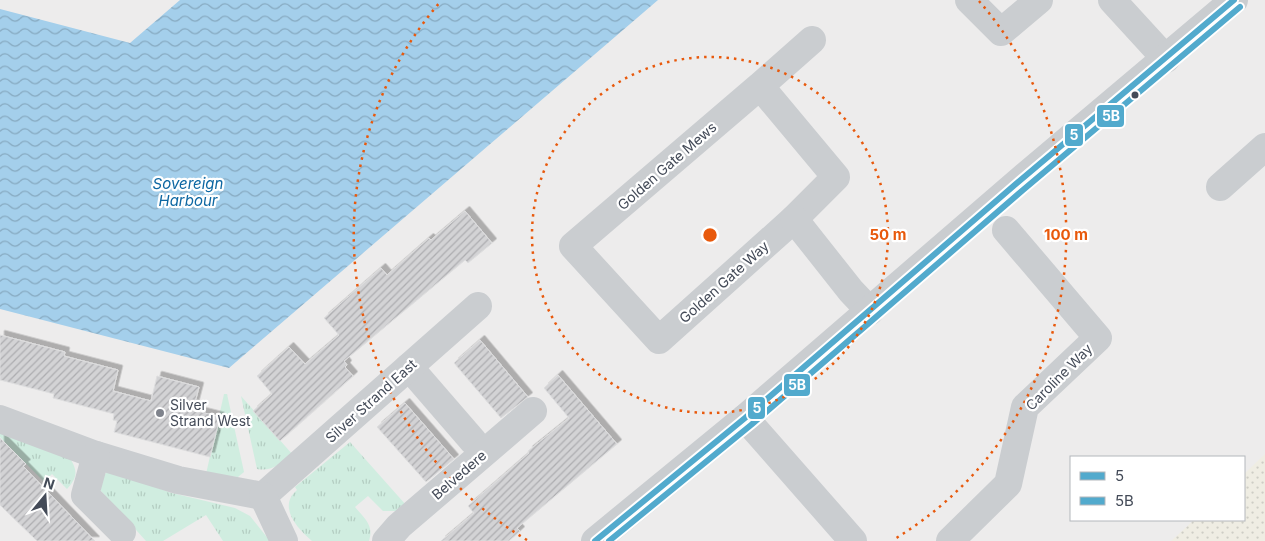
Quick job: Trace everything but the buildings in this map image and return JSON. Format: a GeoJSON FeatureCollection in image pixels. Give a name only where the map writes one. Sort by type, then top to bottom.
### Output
{"type":"FeatureCollection","features":[{"type":"Feature","properties":{"kind":"street"},"geometry":{"type":"LineString","coordinates":[[969,0],[1001,32],[1039,0]]}},
{"type":"Feature","properties":{"kind":"street"},"geometry":{"type":"LineString","coordinates":[[1112,0],[1166,59]]}},
{"type":"Feature","properties":{"kind":"street"},"geometry":{"type":"LineString","coordinates":[[596,541],[745,418],[1017,183],[1234,0]]}},
{"type":"Feature","properties":{"kind":"street","name":"Golden Gate Mews"},"geometry":{"type":"LineString","coordinates":[[573,246],[812,40]]}},
{"type":"Feature","properties":{"kind":"street"},"geometry":{"type":"LineString","coordinates":[[760,86],[836,177],[794,219],[851,291],[870,311]]}},
{"type":"Feature","properties":{"kind":"street"},"geometry":{"type":"LineString","coordinates":[[1220,187],[1265,147]]}},
{"type":"Feature","properties":{"kind":"street","name":"Golden Gate Way"},"geometry":{"type":"LineString","coordinates":[[573,246],[659,340],[794,219]]}},
{"type":"Feature","properties":{"kind":"street","name":"Caroline Way"},"geometry":{"type":"LineString","coordinates":[[950,541],[1008,484],[1025,407],[1098,338],[1006,230]]}},
{"type":"Feature","properties":{"kind":"street","name":"Silver Strand East"},"geometry":{"type":"LineString","coordinates":[[263,496],[478,306]]}},
{"type":"Feature","properties":{"kind":"street"},"geometry":{"type":"LineString","coordinates":[[409,367],[473,441]]}},
{"type":"Feature","properties":{"kind":"street","name":"Belvedere"},"geometry":{"type":"LineString","coordinates":[[386,541],[399,526],[533,411]]}},
{"type":"Feature","properties":{"kind":"street"},"geometry":{"type":"LineString","coordinates":[[745,418],[853,541]]}},
{"type":"Feature","properties":{"kind":"street"},"geometry":{"type":"LineString","coordinates":[[0,419],[96,455],[178,480],[263,496],[284,541]]}},
{"type":"Feature","properties":{"kind":"street"},"geometry":{"type":"LineString","coordinates":[[96,455],[84,495],[122,532]]}},
{"type":"Feature","properties":{"kind":"green space"},"geometry":{"type":"Polygon","coordinates":[[[224,394],[227,394],[244,472],[238,477],[206,474],[224,394]]]}},
{"type":"Feature","properties":{"kind":"green space"},"geometry":{"type":"Polygon","coordinates":[[[241,396],[293,455],[272,468],[257,469],[241,396]]]}},
{"type":"Feature","properties":{"kind":"green space"},"geometry":{"type":"Polygon","coordinates":[[[0,427],[69,456],[76,473],[74,480],[67,489],[52,474],[44,482],[0,437],[0,427]]]}},
{"type":"Feature","properties":{"kind":"green space"},"geometry":{"type":"Polygon","coordinates":[[[350,442],[406,505],[397,511],[383,511],[368,496],[355,507],[369,526],[369,541],[312,541],[292,517],[289,510],[291,497],[297,490],[295,487],[350,442]]]}},
{"type":"Feature","properties":{"kind":"green space"},"geometry":{"type":"Polygon","coordinates":[[[106,473],[115,473],[172,493],[235,508],[250,516],[270,541],[223,541],[206,515],[163,541],[146,541],[101,491],[98,483],[106,473]]]}},
{"type":"Feature","properties":{"kind":"sand"},"geometry":{"type":"Polygon","coordinates":[[[1265,454],[1265,541],[1171,541],[1193,521],[1245,521],[1245,473],[1265,454]]]}},
{"type":"Feature","properties":{"kind":"water","name":"Sovereign Harbour"},"geometry":{"type":"Polygon","coordinates":[[[180,0],[658,0],[229,368],[0,309],[0,9],[130,43],[180,0]]]}},
{"type":"Feature","properties":{"kind":"transit line","name":"5"},"geometry":{"type":"LineString","coordinates":[[595,541],[745,418],[1017,183],[1234,0]]}},
{"type":"Feature","properties":{"kind":"transit line","name":"5B"},"geometry":{"type":"LineString","coordinates":[[609,541],[751,425],[1023,190],[1240,7]]}},
{"type":"Feature","properties":{"kind":"place","name":"Silver Strand West"},"geometry":{"type":"Point","coordinates":[160,413]}}]}
